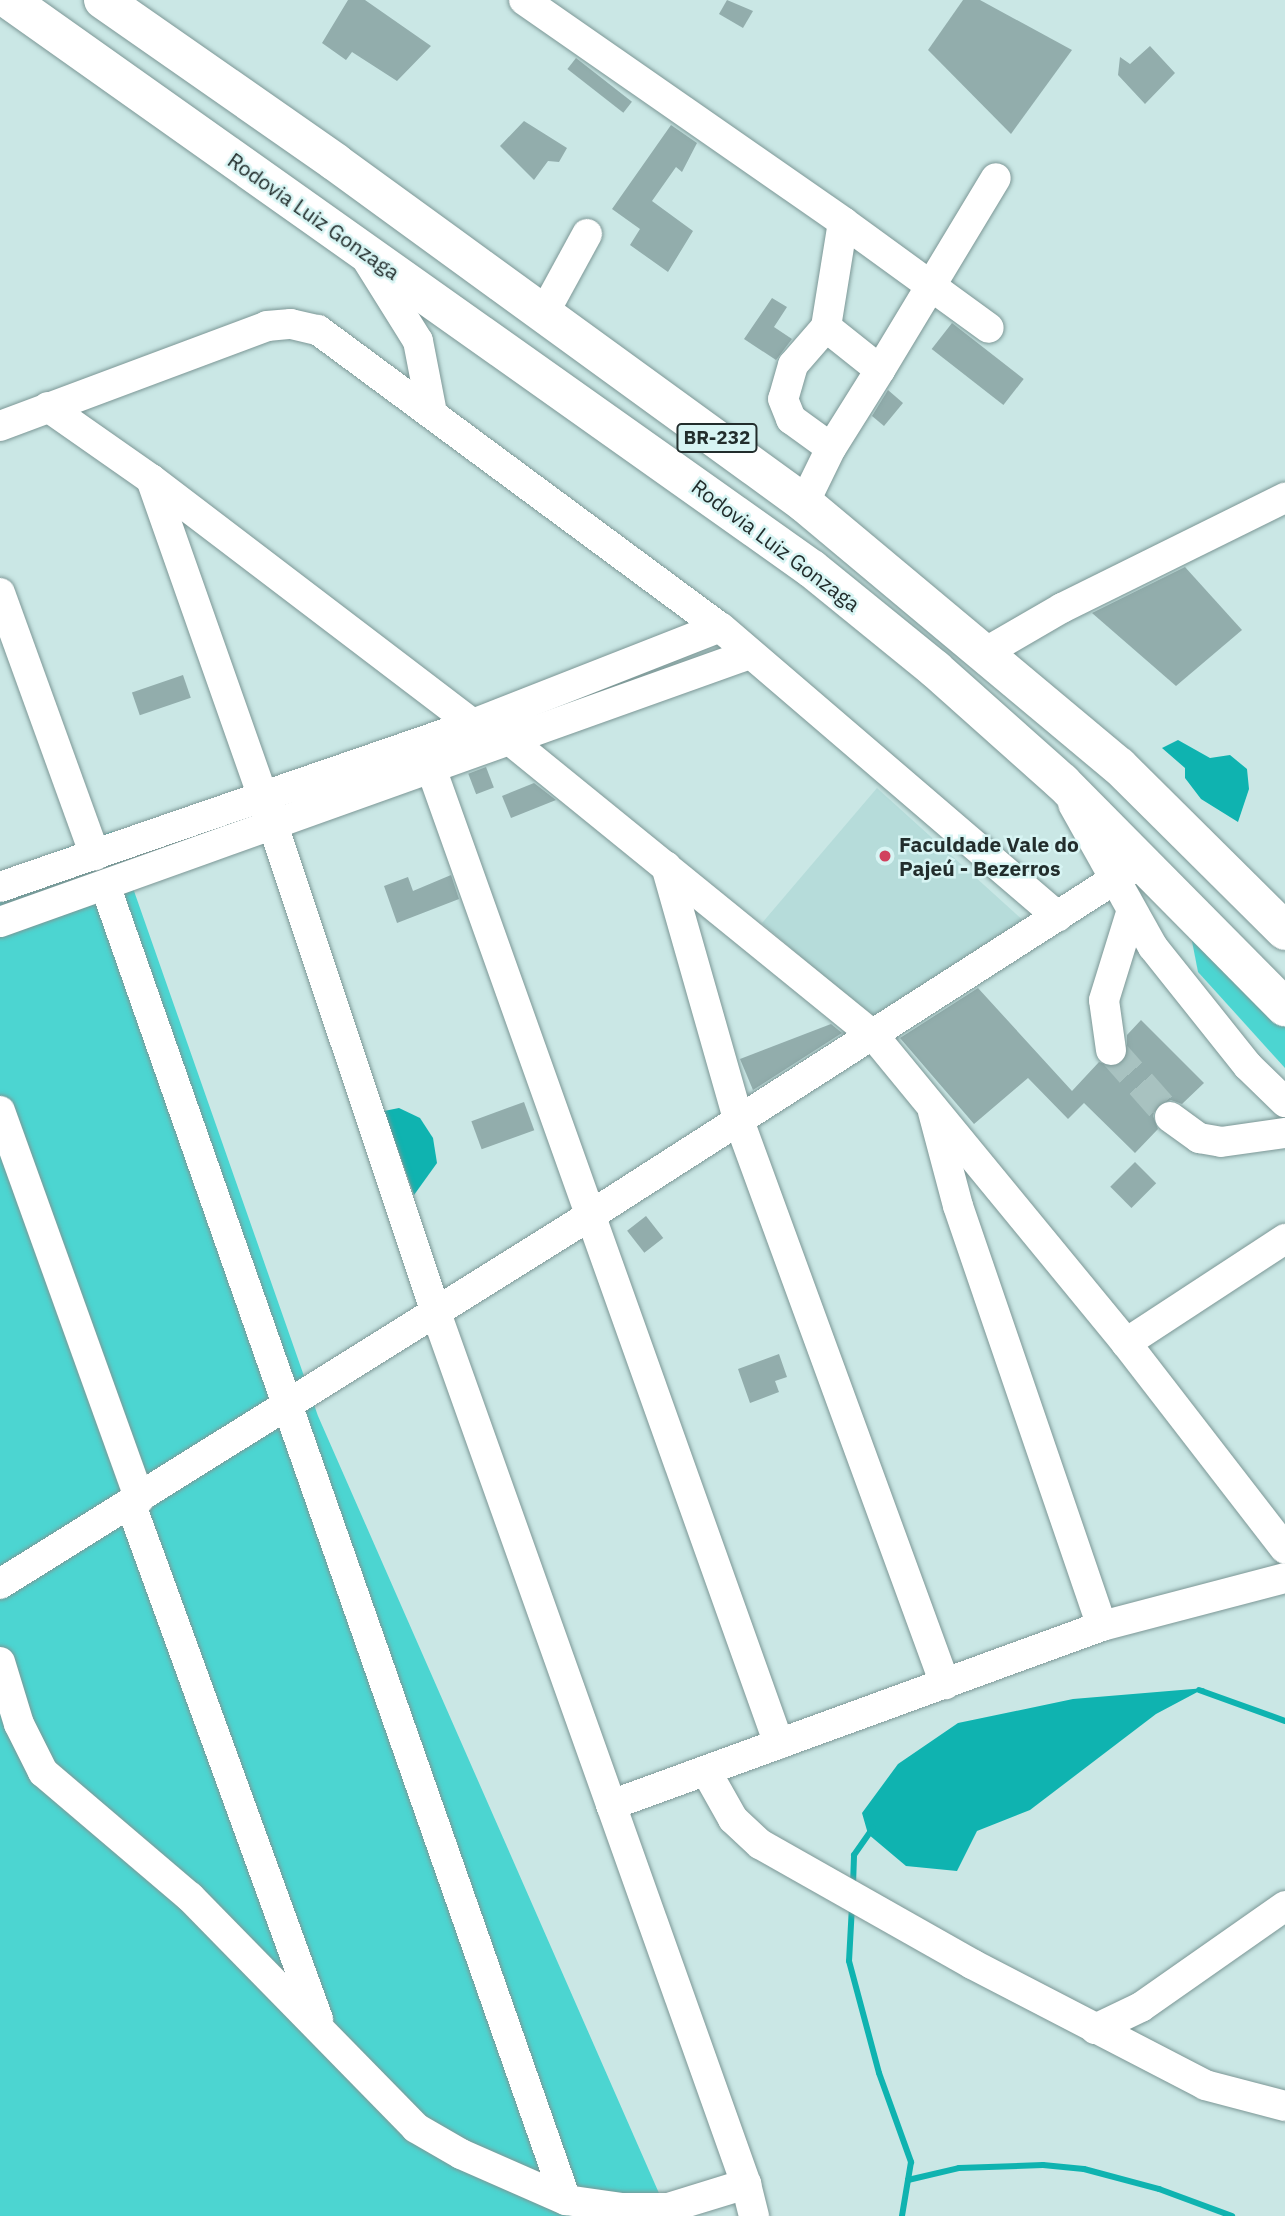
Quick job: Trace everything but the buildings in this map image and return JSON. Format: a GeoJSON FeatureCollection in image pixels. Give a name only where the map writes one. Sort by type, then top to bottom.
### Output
{"type":"FeatureCollection","features":[{"type":"Feature","properties":{"kind":"highway","name":"Rodovia Luiz Gonzaga"},"geometry":{"type":"LineString","coordinates":[[9,0],[812,569],[935,669],[1062,782],[1128,870],[1285,1007]]}},
{"type":"Feature","properties":{"kind":"highway","name":"BR-232"},"geometry":{"type":"LineString","coordinates":[[103,0],[544,313],[804,503],[986,652],[1119,766],[1285,931]]}},
{"type":"Feature","properties":{"kind":"street"},"geometry":{"type":"LineString","coordinates":[[524,0],[843,222],[989,328]]}},
{"type":"Feature","properties":{"kind":"street"},"geometry":{"type":"LineString","coordinates":[[804,503],[831,448],[996,178]]}},
{"type":"Feature","properties":{"kind":"street"},"geometry":{"type":"LineString","coordinates":[[831,448],[791,419],[783,399],[793,365],[826,327],[843,222]]}},
{"type":"Feature","properties":{"kind":"street"},"geometry":{"type":"LineString","coordinates":[[544,313],[587,234]]}},
{"type":"Feature","properties":{"kind":"street"},"geometry":{"type":"LineString","coordinates":[[361,250],[418,341],[432,413]]}},
{"type":"Feature","properties":{"kind":"street"},"geometry":{"type":"LineString","coordinates":[[0,426],[267,326],[291,324],[318,330],[720,627],[1058,917]]}},
{"type":"Feature","properties":{"kind":"street"},"geometry":{"type":"LineString","coordinates":[[826,327],[880,370]]}},
{"type":"Feature","properties":{"kind":"street"},"geometry":{"type":"LineString","coordinates":[[48,407],[151,479],[473,724],[511,741],[874,1037],[1126,1343],[1285,1549]]}},
{"type":"Feature","properties":{"kind":"street"},"geometry":{"type":"LineString","coordinates":[[151,479],[273,825],[435,1310],[746,2184],[754,2216]]}},
{"type":"Feature","properties":{"kind":"street"},"geometry":{"type":"LineString","coordinates":[[986,652],[1062,608],[1285,498]]}},
{"type":"Feature","properties":{"kind":"street"},"geometry":{"type":"LineString","coordinates":[[0,593],[95,855]]}},
{"type":"Feature","properties":{"kind":"street"},"geometry":{"type":"LineString","coordinates":[[0,887],[473,724],[720,627]]}},
{"type":"Feature","properties":{"kind":"street"},"geometry":{"type":"LineString","coordinates":[[0,922],[750,654]]}},
{"type":"Feature","properties":{"kind":"street"},"geometry":{"type":"LineString","coordinates":[[431,768],[779,1744]]}},
{"type":"Feature","properties":{"kind":"street"},"geometry":{"type":"LineString","coordinates":[[666,866],[738,1118],[944,1684]]}},
{"type":"Feature","properties":{"kind":"street"},"geometry":{"type":"LineString","coordinates":[[0,1584],[136,1502],[435,1310],[591,1215],[738,1118],[874,1037],[1128,870],[1131,913],[1104,1000],[1111,1050]]}},
{"type":"Feature","properties":{"kind":"street"},"geometry":{"type":"LineString","coordinates":[[106,884],[566,2200]]}},
{"type":"Feature","properties":{"kind":"street"},"geometry":{"type":"LineString","coordinates":[[1131,913],[1248,1066],[1285,1102]]}},
{"type":"Feature","properties":{"kind":"street"},"geometry":{"type":"LineString","coordinates":[[931,1105],[958,1206],[1102,1626]]}},
{"type":"Feature","properties":{"kind":"street"},"geometry":{"type":"LineString","coordinates":[[0,1111],[322,2029]]}},
{"type":"Feature","properties":{"kind":"street"},"geometry":{"type":"LineString","coordinates":[[1170,1117],[1199,1138],[1221,1142],[1285,1133]]}},
{"type":"Feature","properties":{"kind":"street"},"geometry":{"type":"LineString","coordinates":[[1126,1343],[1285,1239]]}},
{"type":"Feature","properties":{"kind":"street"},"geometry":{"type":"LineString","coordinates":[[611,1805],[1102,1626],[1285,1578]]}},
{"type":"Feature","properties":{"kind":"street"},"geometry":{"type":"LineString","coordinates":[[0,1662],[19,1724],[43,1772],[190,1897],[416,2128],[461,2154],[566,2200],[622,2208],[668,2208],[746,2184]]}},
{"type":"Feature","properties":{"kind":"street"},"geometry":{"type":"LineString","coordinates":[[706,1771],[733,1819],[760,1844],[1096,2029],[1205,2085],[1285,2106]]}},
{"type":"Feature","properties":{"kind":"street"},"geometry":{"type":"LineString","coordinates":[[1096,2029],[1141,2007],[1285,1906]]}},
{"type":"Feature","properties":{"kind":"shaded area"},"geometry":{"type":"Polygon","coordinates":[[[1178,740],[1210,758],[1230,755],[1247,769],[1249,789],[1238,822],[1201,799],[1185,778],[1185,768],[1162,748],[1178,740]]]}},
{"type":"Feature","properties":{"kind":"shaded area","name":"Faculdade Vale do Pajeú - Bezerros"},"geometry":{"type":"Polygon","coordinates":[[[877,788],[1027,924],[872,1018],[762,923],[877,788]]]}},
{"type":"Feature","properties":{"kind":"shaded area"},"geometry":{"type":"Polygon","coordinates":[[[113,831],[318,1416],[669,2216],[0,2216],[0,872],[113,831]]]}},
{"type":"Feature","properties":{"kind":"shaded area"},"geometry":{"type":"Polygon","coordinates":[[[1186,910],[1285,1027],[1285,1068],[1198,972],[1186,910]]]}},
{"type":"Feature","properties":{"kind":"shaded area"},"geometry":{"type":"Polygon","coordinates":[[[399,1108],[420,1118],[433,1138],[437,1163],[414,1195],[384,1111],[399,1108]]]}},
{"type":"Feature","properties":{"kind":"shaded area"},"geometry":{"type":"Polygon","coordinates":[[[1205,1688],[1156,1714],[1030,1810],[977,1831],[957,1871],[906,1866],[868,1834],[862,1813],[898,1764],[958,1723],[1073,1699],[1205,1688]]]}},
{"type":"Feature","properties":{"kind":"waterway"},"geometry":{"type":"LineString","coordinates":[[1199,1690],[1285,1721]]}},
{"type":"Feature","properties":{"kind":"waterway"},"geometry":{"type":"LineString","coordinates":[[853,1885],[854,1855],[873,1828]]}},
{"type":"Feature","properties":{"kind":"waterway"},"geometry":{"type":"LineString","coordinates":[[852,1906],[849,1961],[879,2073],[911,2162],[902,2216]]}},
{"type":"Feature","properties":{"kind":"waterway"},"geometry":{"type":"LineString","coordinates":[[908,2180],[959,2168],[1043,2165],[1084,2169],[1159,2189],[1232,2216]]}},
{"type":"Feature","properties":{"kind":"tunnel"},"geometry":{"type":"LineString","coordinates":[[1111,1050],[1170,1117]]}},
{"type":"Feature","properties":{"kind":"place","name":"Faculdade Vale do Pajeú - Bezerros"},"geometry":{"type":"Point","coordinates":[885,856]}}]}
